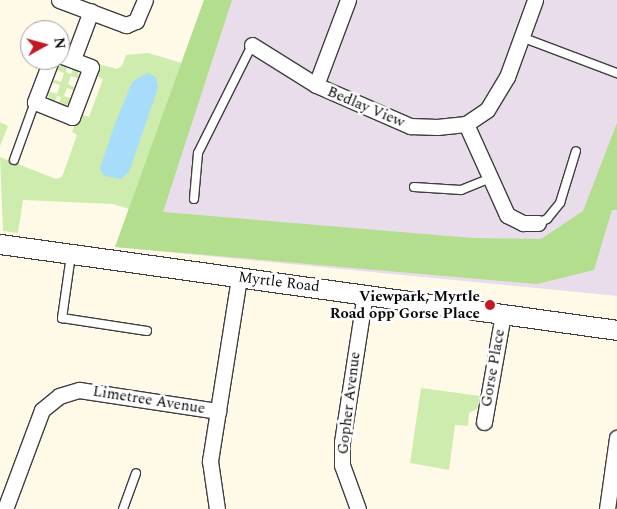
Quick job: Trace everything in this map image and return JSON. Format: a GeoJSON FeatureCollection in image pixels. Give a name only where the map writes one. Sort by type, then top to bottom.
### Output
{"type":"FeatureCollection","features":[{"type":"Feature","properties":{"kind":"street"},"geometry":{"type":"LineString","coordinates":[[59,0],[126,25],[136,21],[145,0]]}},
{"type":"Feature","properties":{"kind":"street"},"geometry":{"type":"LineString","coordinates":[[316,85],[348,0]]}},
{"type":"Feature","properties":{"kind":"street","name":"Bedlay View"},"geometry":{"type":"LineString","coordinates":[[252,45],[316,85],[410,126],[438,127],[466,124],[487,110],[506,77],[535,0]]}},
{"type":"Feature","properties":{"kind":"street"},"geometry":{"type":"LineString","coordinates":[[70,51],[91,11]]}},
{"type":"Feature","properties":{"kind":"street"},"geometry":{"type":"LineString","coordinates":[[48,70],[35,102],[72,117],[91,67],[70,58]]}},
{"type":"Feature","properties":{"kind":"street"},"geometry":{"type":"LineString","coordinates":[[466,124],[507,215],[523,223],[538,223]]}},
{"type":"Feature","properties":{"kind":"street","name":"Myrtle Road"},"geometry":{"type":"LineString","coordinates":[[0,244],[617,330]]}},
{"type":"Feature","properties":{"kind":"street"},"geometry":{"type":"LineString","coordinates":[[217,509],[210,461],[239,277]]}},
{"type":"Feature","properties":{"kind":"street","name":"Gopher Avenue"},"geometry":{"type":"LineString","coordinates":[[358,509],[342,464],[342,449],[365,294]]}},
{"type":"Feature","properties":{"kind":"street","name":"Gorse Place"},"geometry":{"type":"LineString","coordinates":[[484,422],[503,314]]}},
{"type":"Feature","properties":{"kind":"street","name":"Limetree Avenue"},"geometry":{"type":"LineString","coordinates":[[5,509],[42,410],[58,396],[79,390],[218,410]]}},
{"type":"Feature","properties":{"kind":"street"},"geometry":{"type":"LineString","coordinates":[[607,509],[617,438]]}},
{"type":"Feature","properties":{"kind":"lane"},"geometry":{"type":"LineString","coordinates":[[521,37],[617,73]]}},
{"type":"Feature","properties":{"kind":"lane"},"geometry":{"type":"LineString","coordinates":[[194,199],[198,153],[252,45]]}},
{"type":"Feature","properties":{"kind":"lane"},"geometry":{"type":"LineString","coordinates":[[14,160],[35,102]]}},
{"type":"Feature","properties":{"kind":"lane"},"geometry":{"type":"LineString","coordinates":[[538,223],[547,219],[560,203],[576,151]]}},
{"type":"Feature","properties":{"kind":"lane"},"geometry":{"type":"LineString","coordinates":[[414,188],[461,190],[490,178]]}},
{"type":"Feature","properties":{"kind":"lane"},"geometry":{"type":"LineString","coordinates":[[71,254],[62,318],[147,331]]}},
{"type":"Feature","properties":{"kind":"lane"},"geometry":{"type":"LineString","coordinates":[[123,509],[136,473]]}},
{"type":"Feature","properties":{"kind":"shaded area"},"geometry":{"type":"Polygon","coordinates":[[[204,0],[617,0],[617,296],[115,247],[204,0]]]}},
{"type":"Feature","properties":{"kind":"green space"},"geometry":{"type":"Polygon","coordinates":[[[204,0],[232,0],[163,212],[472,238],[541,239],[583,211],[617,123],[617,210],[612,210],[594,270],[537,284],[115,247],[204,0]]]}},
{"type":"Feature","properties":{"kind":"green space"},"geometry":{"type":"Polygon","coordinates":[[[148,53],[182,63],[129,209],[113,204],[23,200],[18,233],[3,231],[0,157],[56,179],[62,177],[77,135],[72,132],[79,113],[89,117],[103,79],[94,75],[98,64],[117,69],[122,66],[126,55],[148,53]]]}},
{"type":"Feature","properties":{"kind":"green space"},"geometry":{"type":"Polygon","coordinates":[[[73,66],[78,69],[79,79],[71,76],[68,84],[76,88],[75,91],[67,88],[64,96],[72,99],[66,106],[58,106],[61,97],[57,96],[54,104],[49,100],[48,91],[57,94],[60,85],[51,82],[52,79],[61,82],[64,73],[56,70],[66,70],[66,72],[71,74],[73,66]]]}},
{"type":"Feature","properties":{"kind":"green space"},"geometry":{"type":"Polygon","coordinates":[[[0,122],[8,126],[0,146],[0,122]]]}},
{"type":"Feature","properties":{"kind":"green space"},"geometry":{"type":"Polygon","coordinates":[[[421,388],[480,396],[477,409],[469,413],[468,426],[455,425],[449,470],[410,463],[421,388]]]}},
{"type":"Feature","properties":{"kind":"water"},"geometry":{"type":"Polygon","coordinates":[[[147,73],[156,77],[158,88],[129,172],[121,179],[104,176],[100,168],[132,82],[147,73]]]}},
{"type":"Feature","properties":{"kind":"place","name":"Viewpark, Myrtle Road opp Gorse Place"},"geometry":{"type":"Point","coordinates":[490,305]}}]}
